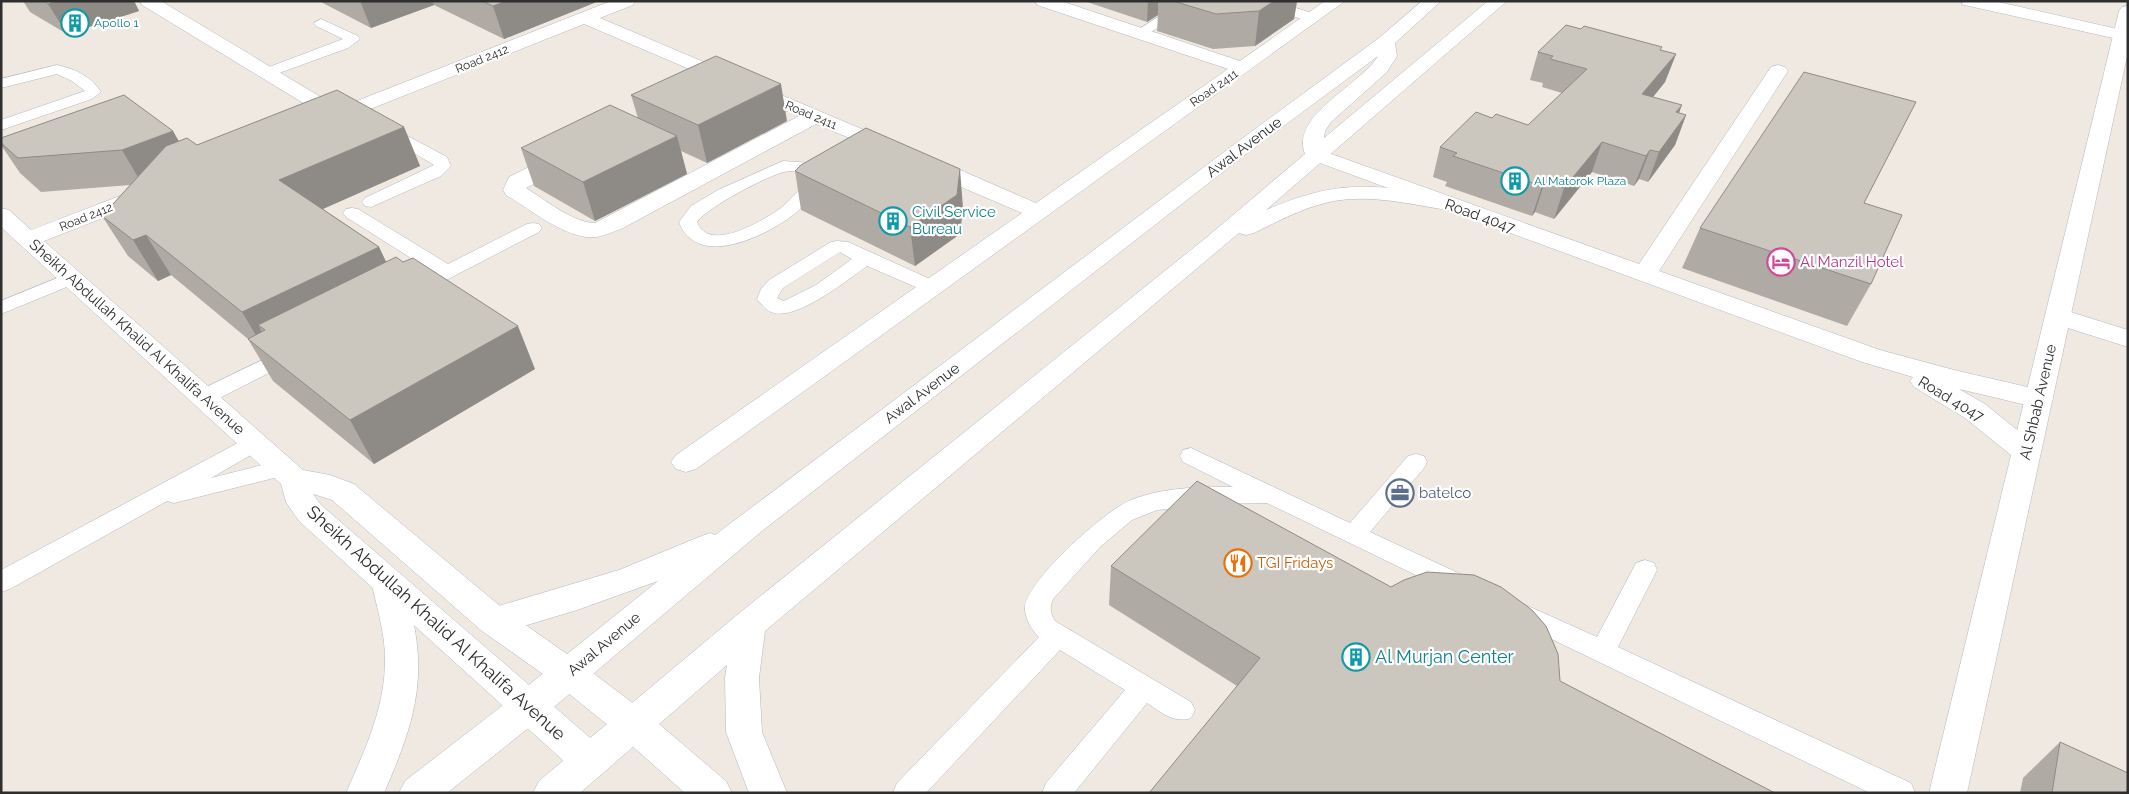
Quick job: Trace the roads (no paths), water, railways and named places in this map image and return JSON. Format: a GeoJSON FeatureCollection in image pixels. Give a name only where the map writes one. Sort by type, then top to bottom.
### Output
{"type":"FeatureCollection","features":[{"type":"Feature","properties":{"kind":"street"},"geometry":{"type":"LineString","coordinates":[[148,1],[266,73],[345,113]]}},
{"type":"Feature","properties":{"kind":"street","name":"Road 2412"},"geometry":{"type":"LineString","coordinates":[[310,127],[627,1]]}},
{"type":"Feature","properties":{"kind":"street","name":"Road 2411"},"geometry":{"type":"LineString","coordinates":[[1043,1],[1243,68]]}},
{"type":"Feature","properties":{"kind":"street","name":"Road 2411"},"geometry":{"type":"LineString","coordinates":[[686,462],[1337,1]]}},
{"type":"Feature","properties":{"kind":"street","name":"Awal Avenue"},"geometry":{"type":"LineString","coordinates":[[418,793],[528,707],[751,523],[1245,145],[1385,42],[1432,1]]}},
{"type":"Feature","properties":{"kind":"street"},"geometry":{"type":"LineString","coordinates":[[552,793],[749,626],[1215,242],[1499,1]]}},
{"type":"Feature","properties":{"kind":"street"},"geometry":{"type":"LineString","coordinates":[[1969,1],[2125,23]]}},
{"type":"Feature","properties":{"kind":"street","name":"Road 2411"},"geometry":{"type":"LineString","coordinates":[[585,18],[815,116],[873,148],[1038,212]]}},
{"type":"Feature","properties":{"kind":"street","name":"Al Shbab Avenue"},"geometry":{"type":"LineString","coordinates":[[1948,793],[2125,23]]}},
{"type":"Feature","properties":{"kind":"street"},"geometry":{"type":"LineString","coordinates":[[1316,155],[1312,144],[1316,131],[1335,107],[1386,60],[1389,50],[1385,42]]}},
{"type":"Feature","properties":{"kind":"street"},"geometry":{"type":"LineString","coordinates":[[1644,275],[1778,71]]}},
{"type":"Feature","properties":{"kind":"street"},"geometry":{"type":"LineString","coordinates":[[702,93],[729,80]]}},
{"type":"Feature","properties":{"kind":"street"},"geometry":{"type":"LineString","coordinates":[[578,153],[517,182],[514,190],[574,225],[586,230],[596,230],[707,174],[815,116]]}},
{"type":"Feature","properties":{"kind":"street","name":"Road 4047"},"geometry":{"type":"LineString","coordinates":[[1316,155],[1441,202],[1871,356],[1970,384],[2039,399]]}},
{"type":"Feature","properties":{"kind":"street"},"geometry":{"type":"LineString","coordinates":[[681,161],[707,174]]}},
{"type":"Feature","properties":{"kind":"street","name":"Road 2412"},"geometry":{"type":"LineString","coordinates":[[29,239],[165,185]]}},
{"type":"Feature","properties":{"kind":"street"},"geometry":{"type":"LineString","coordinates":[[1215,242],[1298,204],[1331,195],[1360,192],[1441,202]]}},
{"type":"Feature","properties":{"kind":"street","name":"Sheikh Abdullah Khalid Al Khalifa Avenue"},"geometry":{"type":"LineString","coordinates":[[1,215],[288,473],[301,502],[310,512],[590,760]]}},
{"type":"Feature","properties":{"kind":"street"},"geometry":{"type":"LineString","coordinates":[[2058,316],[2128,339]]}},
{"type":"Feature","properties":{"kind":"street","name":"Road 4047"},"geometry":{"type":"LineString","coordinates":[[1871,356],[1932,386],[1975,411],[2026,452]]}},
{"type":"Feature","properties":{"kind":"street","name":"Sheikh Abdullah Khalid Al Khalifa Avenue"},"geometry":{"type":"LineString","coordinates":[[288,473],[343,492],[494,620],[632,724]]}},
{"type":"Feature","properties":{"kind":"street"},"geometry":{"type":"LineString","coordinates":[[494,620],[611,586],[677,560],[751,523]]}},
{"type":"Feature","properties":{"kind":"street"},"geometry":{"type":"LineString","coordinates":[[365,793],[395,715],[401,679],[401,646],[387,582]]}},
{"type":"Feature","properties":{"kind":"street"},"geometry":{"type":"LineString","coordinates":[[749,626],[742,678],[744,732],[768,793]]}},
{"type":"Feature","properties":{"kind":"street"},"geometry":{"type":"LineString","coordinates":[[632,724],[713,793]]}},
{"type":"Feature","properties":{"kind":"lane"},"geometry":{"type":"LineString","coordinates":[[1140,33],[1193,1]]}},
{"type":"Feature","properties":{"kind":"lane"},"geometry":{"type":"LineString","coordinates":[[1259,1],[1314,18]]}},
{"type":"Feature","properties":{"kind":"lane"},"geometry":{"type":"LineString","coordinates":[[266,73],[343,45],[353,39],[321,23]]}},
{"type":"Feature","properties":{"kind":"lane"},"geometry":{"type":"LineString","coordinates":[[1,84],[57,69],[65,71],[91,87],[93,92],[87,96],[1,125]]}},
{"type":"Feature","properties":{"kind":"lane"},"geometry":{"type":"LineString","coordinates":[[345,113],[443,163],[441,169],[371,202]]}},
{"type":"Feature","properties":{"kind":"lane"},"geometry":{"type":"LineString","coordinates":[[783,166],[840,168],[812,186],[787,211],[755,230],[731,240],[712,241],[694,233],[688,222],[697,210],[724,194],[783,166]]}},
{"type":"Feature","properties":{"kind":"lane"},"geometry":{"type":"LineString","coordinates":[[352,213],[447,272]]}},
{"type":"Feature","properties":{"kind":"lane"},"geometry":{"type":"LineString","coordinates":[[404,294],[533,228]]}},
{"type":"Feature","properties":{"kind":"lane"},"geometry":{"type":"LineString","coordinates":[[865,258],[806,299],[788,308],[778,308],[767,299],[771,289],[776,284],[837,246],[842,246],[932,287]]}},
{"type":"Feature","properties":{"kind":"lane"},"geometry":{"type":"LineString","coordinates":[[1,308],[72,278]]}},
{"type":"Feature","properties":{"kind":"lane"},"geometry":{"type":"LineString","coordinates":[[204,397],[308,344]]}},
{"type":"Feature","properties":{"kind":"lane"},"geometry":{"type":"LineString","coordinates":[[1,582],[255,443]]}},
{"type":"Feature","properties":{"kind":"lane"},"geometry":{"type":"LineString","coordinates":[[1191,456],[1901,793]]}},
{"type":"Feature","properties":{"kind":"lane"},"geometry":{"type":"LineString","coordinates":[[1354,534],[1416,462]]}},
{"type":"Feature","properties":{"kind":"lane"},"geometry":{"type":"LineString","coordinates":[[143,505],[182,492],[288,473]]}},
{"type":"Feature","properties":{"kind":"lane"},"geometry":{"type":"LineString","coordinates":[[1181,710],[1046,628],[1039,620],[1036,610],[1039,600],[1045,591],[1108,526],[1126,513],[1147,503],[1172,498],[1270,495]]}},
{"type":"Feature","properties":{"kind":"lane"},"geometry":{"type":"LineString","coordinates":[[1602,652],[1645,570]]}},
{"type":"Feature","properties":{"kind":"lane"},"geometry":{"type":"LineString","coordinates":[[907,793],[1057,634]]}},
{"type":"Feature","properties":{"kind":"lane"},"geometry":{"type":"LineString","coordinates":[[1056,793],[1144,687]]}},
{"type":"Feature","properties":{"kind":"place","name":"Apollo 1"},"geometry":{"type":"Point","coordinates":[75,23]}},
{"type":"Feature","properties":{"kind":"place","name":"Al Matorok Plaza"},"geometry":{"type":"Point","coordinates":[1515,181]}},
{"type":"Feature","properties":{"kind":"place","name":"Civil Service Bureau"},"geometry":{"type":"Point","coordinates":[893,221]}},
{"type":"Feature","properties":{"kind":"place","name":"Al Manzil Hotel"},"geometry":{"type":"Point","coordinates":[1781,262]}},
{"type":"Feature","properties":{"kind":"place","name":"batelco"},"geometry":{"type":"Point","coordinates":[1400,493]}},
{"type":"Feature","properties":{"kind":"place","name":"TGI Fridays"},"geometry":{"type":"Point","coordinates":[1238,563]}},
{"type":"Feature","properties":{"kind":"place","name":"Al Murjan Center"},"geometry":{"type":"Point","coordinates":[1356,657]}}]}
